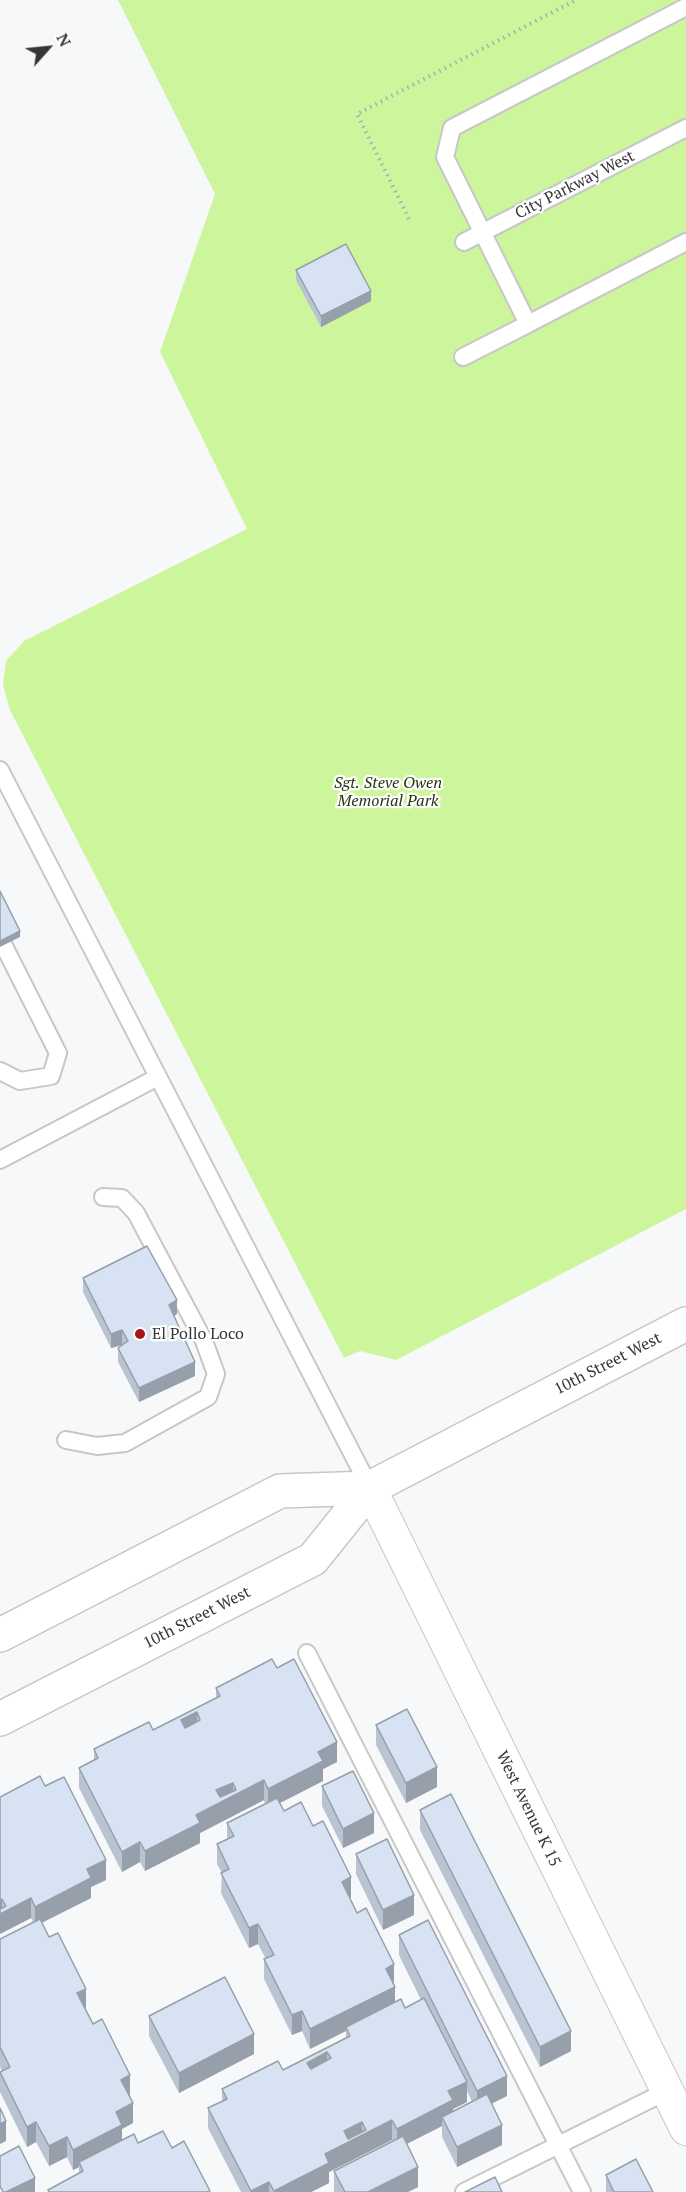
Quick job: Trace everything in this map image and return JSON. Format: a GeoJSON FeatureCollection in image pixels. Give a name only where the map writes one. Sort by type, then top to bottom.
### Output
{"type":"FeatureCollection","features":[{"type":"Feature","properties":{"kind":"main road","name":"10th Street West"},"geometry":{"type":"LineString","coordinates":[[0,1719],[313,1559],[370,1488],[686,1324]]}},
{"type":"Feature","properties":{"kind":"main road","name":"10th Street West"},"geometry":{"type":"LineString","coordinates":[[0,1635],[280,1491],[370,1488]]}},
{"type":"Feature","properties":{"kind":"street","name":"West Avenue K 15"},"geometry":{"type":"LineString","coordinates":[[370,1488],[686,2129]]}},
{"type":"Feature","properties":{"kind":"lane"},"geometry":{"type":"LineString","coordinates":[[528,324],[445,157],[452,128],[686,7]]}},
{"type":"Feature","properties":{"kind":"lane","name":"City Parkway West"},"geometry":{"type":"LineString","coordinates":[[464,242],[686,128]]}},
{"type":"Feature","properties":{"kind":"lane"},"geometry":{"type":"LineString","coordinates":[[464,357],[686,242]]}},
{"type":"Feature","properties":{"kind":"lane"},"geometry":{"type":"LineString","coordinates":[[0,770],[370,1488]]}},
{"type":"Feature","properties":{"kind":"lane"},"geometry":{"type":"LineString","coordinates":[[0,1071],[20,1081],[51,1076],[58,1053],[3,944]]}},
{"type":"Feature","properties":{"kind":"lane"},"geometry":{"type":"LineString","coordinates":[[0,1160],[158,1077]]}},
{"type":"Feature","properties":{"kind":"lane"},"geometry":{"type":"LineString","coordinates":[[66,1440],[97,1446],[125,1443],[208,1397],[216,1374],[204,1341],[135,1213],[122,1198],[103,1197]]}},
{"type":"Feature","properties":{"kind":"lane"},"geometry":{"type":"LineString","coordinates":[[307,1653],[582,2192]]}},
{"type":"Feature","properties":{"kind":"lane"},"geometry":{"type":"LineString","coordinates":[[464,2192],[667,2091]]}},
{"type":"Feature","properties":{"kind":"path"},"geometry":{"type":"LineString","coordinates":[[409,219],[357,114],[576,0]]}},
{"type":"Feature","properties":{"kind":"green space","name":"Sgt. Steve Owen Memorial Park"},"geometry":{"type":"Polygon","coordinates":[[[118,0],[686,0],[686,1209],[396,1360],[360,1351],[344,1358],[10,710],[3,685],[6,661],[24,641],[247,529],[160,352],[215,194],[118,0]]]}},
{"type":"Feature","properties":{"kind":"building"},"geometry":{"type":"Polygon","coordinates":[[[346,244],[371,291],[321,316],[296,270],[346,244]]]}},
{"type":"Feature","properties":{"kind":"building"},"geometry":{"type":"Polygon","coordinates":[[[0,891],[20,931],[0,941],[0,891]]]}},
{"type":"Feature","properties":{"kind":"building","name":"El Pollo Loco"},"geometry":{"type":"Polygon","coordinates":[[[147,1246],[177,1300],[169,1305],[195,1362],[139,1388],[118,1348],[128,1341],[122,1330],[111,1334],[83,1278],[147,1246]]]}},
{"type":"Feature","properties":{"kind":"building"},"geometry":{"type":"Polygon","coordinates":[[[272,1659],[277,1668],[294,1659],[337,1742],[318,1752],[323,1761],[268,1789],[264,1780],[196,1815],[200,1823],[145,1851],[140,1842],[122,1852],[79,1768],[98,1758],[94,1749],[149,1722],[153,1730],[220,1696],[216,1688],[272,1659]],[[197,1712],[181,1720],[185,1728],[200,1720],[197,1712]],[[233,1783],[216,1790],[220,1797],[236,1790],[233,1783]]]}},
{"type":"Feature","properties":{"kind":"building"},"geometry":{"type":"Polygon","coordinates":[[[407,1709],[437,1767],[406,1783],[376,1725],[407,1709]]]}},
{"type":"Feature","properties":{"kind":"building"},"geometry":{"type":"Polygon","coordinates":[[[353,1771],[374,1813],[343,1829],[322,1786],[353,1771]]]}},
{"type":"Feature","properties":{"kind":"building"},"geometry":{"type":"Polygon","coordinates":[[[40,1776],[45,1786],[64,1777],[106,1860],[87,1869],[91,1878],[35,1907],[31,1898],[0,1914],[0,1909],[6,1906],[2,1899],[0,1900],[0,1797],[40,1776]]]}},
{"type":"Feature","properties":{"kind":"building"},"geometry":{"type":"Polygon","coordinates":[[[451,1794],[571,2031],[540,2047],[420,1810],[451,1794]]]}},
{"type":"Feature","properties":{"kind":"building"},"geometry":{"type":"Polygon","coordinates":[[[277,1798],[284,1811],[301,1802],[313,1826],[323,1821],[351,1877],[342,1882],[357,1913],[366,1908],[394,1964],[386,1969],[395,1987],[310,2029],[302,2011],[292,2015],[264,1959],[274,1955],[258,1924],[249,1928],[221,1873],[229,1869],[217,1844],[234,1836],[227,1823],[277,1798]]]}},
{"type":"Feature","properties":{"kind":"building"},"geometry":{"type":"Polygon","coordinates":[[[387,1839],[414,1895],[383,1910],[356,1854],[387,1839]]]}},
{"type":"Feature","properties":{"kind":"building"},"geometry":{"type":"Polygon","coordinates":[[[40,1919],[49,1937],[58,1933],[86,1989],[77,1993],[93,2024],[102,2019],[130,2075],[121,2080],[133,2103],[116,2112],[122,2125],[73,2150],[67,2137],[49,2146],[36,2122],[27,2127],[0,2072],[10,2067],[0,2047],[0,1939],[40,1919]]]}},
{"type":"Feature","properties":{"kind":"building"},"geometry":{"type":"Polygon","coordinates":[[[428,1920],[507,2076],[477,2091],[399,1935],[428,1920]]]}},
{"type":"Feature","properties":{"kind":"building"},"geometry":{"type":"Polygon","coordinates":[[[225,1977],[254,2034],[179,2073],[149,2016],[225,1977]]]}},
{"type":"Feature","properties":{"kind":"building"},"geometry":{"type":"Polygon","coordinates":[[[424,1998],[467,2082],[448,2091],[453,2100],[397,2129],[392,2120],[325,2154],[329,2163],[274,2191],[269,2182],[251,2191],[208,2108],[227,2099],[222,2089],[278,2061],[283,2070],[350,2036],[346,2027],[401,1999],[405,2008],[424,1998]],[[327,2052],[307,2063],[311,2069],[331,2058],[327,2052]],[[362,2122],[344,2131],[348,2139],[366,2130],[362,2122]]]}},
{"type":"Feature","properties":{"kind":"building"},"geometry":{"type":"Polygon","coordinates":[[[487,2094],[502,2125],[457,2147],[442,2117],[487,2094]]]}},
{"type":"Feature","properties":{"kind":"building"},"geometry":{"type":"Polygon","coordinates":[[[0,2108],[6,2121],[0,2124],[0,2108]]]}},
{"type":"Feature","properties":{"kind":"building"},"geometry":{"type":"Polygon","coordinates":[[[163,2131],[172,2148],[184,2141],[210,2191],[49,2192],[48,2190],[83,2171],[79,2162],[134,2134],[138,2143],[163,2131]]]}},
{"type":"Feature","properties":{"kind":"building"},"geometry":{"type":"Polygon","coordinates":[[[403,2136],[418,2167],[368,2192],[345,2192],[334,2171],[403,2136]]]}},
{"type":"Feature","properties":{"kind":"building"},"geometry":{"type":"Polygon","coordinates":[[[19,2146],[35,2178],[3,2192],[0,2186],[0,2156],[19,2146]]]}},
{"type":"Feature","properties":{"kind":"building"},"geometry":{"type":"Polygon","coordinates":[[[636,2159],[653,2192],[614,2192],[606,2175],[636,2159]]]}},
{"type":"Feature","properties":{"kind":"building"},"geometry":{"type":"Polygon","coordinates":[[[495,2177],[502,2192],[465,2192],[495,2177]]]}},
{"type":"Feature","properties":{"kind":"place","name":"El Pollo Loco"},"geometry":{"type":"Point","coordinates":[140,1334]}}]}
